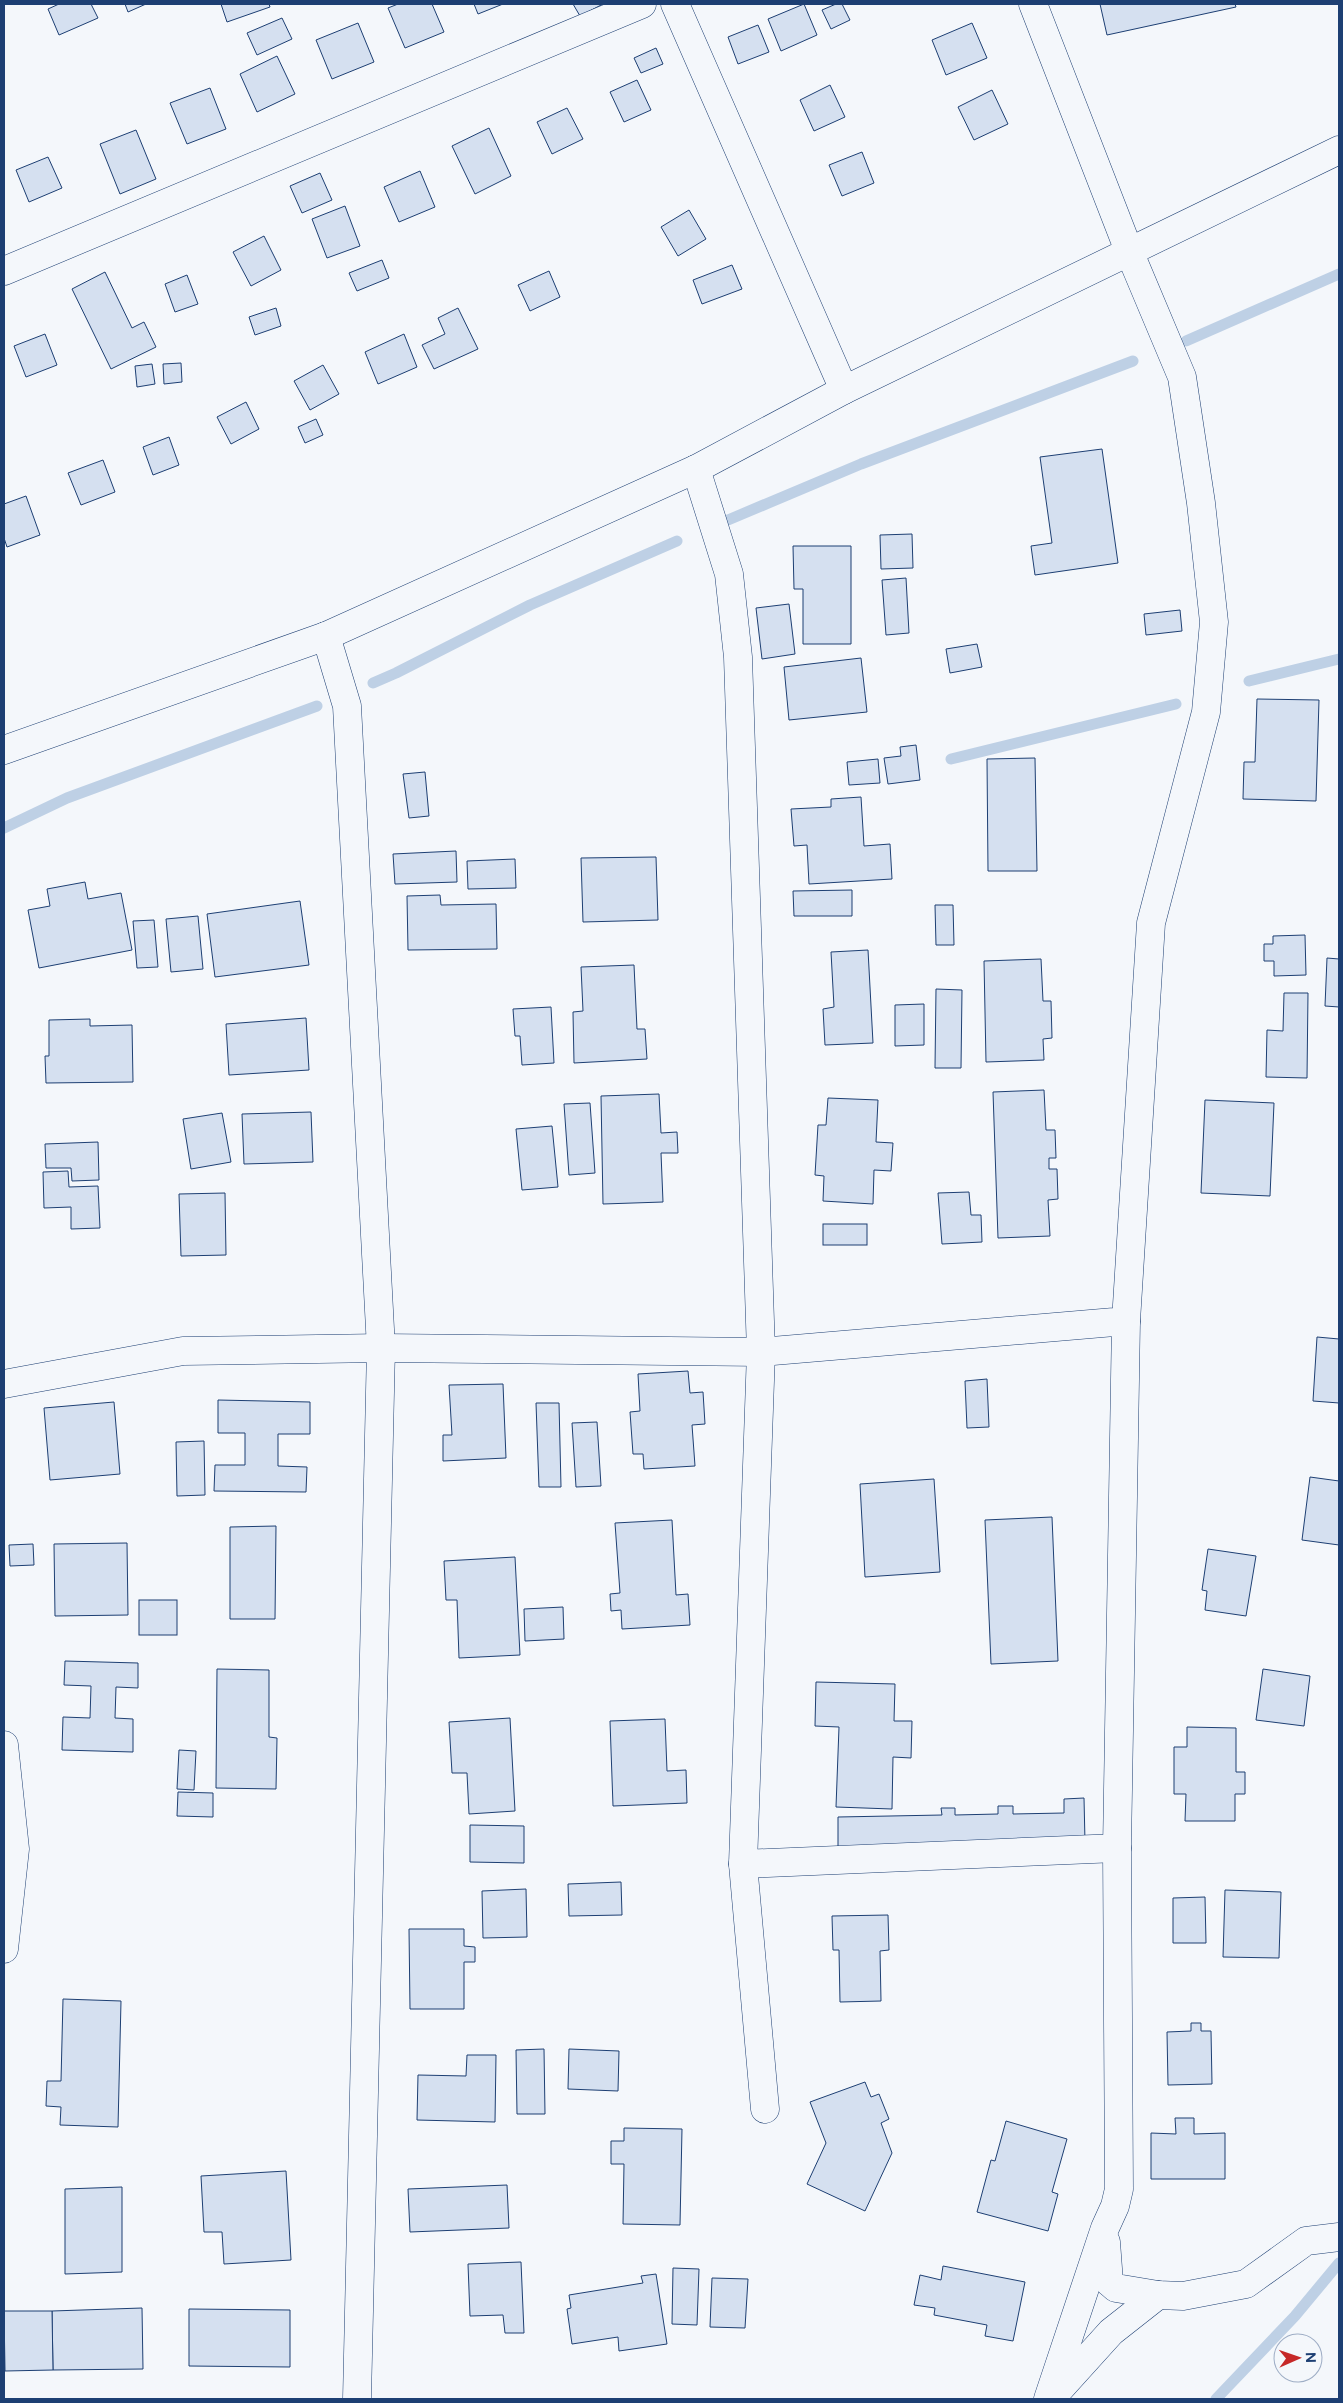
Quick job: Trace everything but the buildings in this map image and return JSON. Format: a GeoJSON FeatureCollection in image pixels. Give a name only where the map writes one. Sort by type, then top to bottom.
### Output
{"type":"FeatureCollection","features":[{"type":"Feature","properties":{"kind":"street"},"geometry":{"type":"LineString","coordinates":[[4,271],[642,4]]}},
{"type":"Feature","properties":{"kind":"street"},"geometry":{"type":"LineString","coordinates":[[675,4],[844,390]]}},
{"type":"Feature","properties":{"kind":"street"},"geometry":{"type":"LineString","coordinates":[[1033,4],[1129,251],[1182,376],[1201,503],[1214,622],[1206,712],[1151,923],[1126,1322],[1117,1848],[1119,2189],[1116,2206],[1105,2228],[1049,2399]]}},
{"type":"Feature","properties":{"kind":"street"},"geometry":{"type":"LineString","coordinates":[[4,750],[326,636],[696,469],[844,390],[1339,150]]}},
{"type":"Feature","properties":{"kind":"street"},"geometry":{"type":"LineString","coordinates":[[696,469],[729,574],[738,657],[761,1352],[743,1864],[765,2109]]}},
{"type":"Feature","properties":{"kind":"street"},"geometry":{"type":"LineString","coordinates":[[326,636],[347,706],[381,1348],[356,2399]]}},
{"type":"Feature","properties":{"kind":"street"},"geometry":{"type":"LineString","coordinates":[[4,1384],[183,1351],[381,1348],[761,1352],[1126,1322]]}},
{"type":"Feature","properties":{"kind":"street"},"geometry":{"type":"LineString","coordinates":[[4,1746],[16,1849],[4,1949]]}},
{"type":"Feature","properties":{"kind":"street"},"geometry":{"type":"LineString","coordinates":[[743,1864],[1117,1848]]}},
{"type":"Feature","properties":{"kind":"street"},"geometry":{"type":"LineString","coordinates":[[1105,2228],[1108,2282],[1116,2288],[1158,2296],[1183,2296],[1246,2284],[1306,2241],[1339,2237]]}},
{"type":"Feature","properties":{"kind":"street"},"geometry":{"type":"LineString","coordinates":[[1049,2399],[1111,2332],[1158,2296]]}},
{"type":"Feature","properties":{"kind":"waterway"},"geometry":{"type":"LineString","coordinates":[[1186,341],[1339,274]]}},
{"type":"Feature","properties":{"kind":"waterway"},"geometry":{"type":"LineString","coordinates":[[728,520],[861,464],[1133,361]]}},
{"type":"Feature","properties":{"kind":"waterway"},"geometry":{"type":"LineString","coordinates":[[373,683],[530,605],[677,541]]}},
{"type":"Feature","properties":{"kind":"waterway"},"geometry":{"type":"LineString","coordinates":[[1249,681],[1339,659]]}},
{"type":"Feature","properties":{"kind":"waterway"},"geometry":{"type":"LineString","coordinates":[[951,759],[1176,704]]}},
{"type":"Feature","properties":{"kind":"waterway"},"geometry":{"type":"LineString","coordinates":[[4,828],[67,798],[317,706]]}},
{"type":"Feature","properties":{"kind":"waterway"},"geometry":{"type":"LineString","coordinates":[[1216,2399],[1295,2316],[1339,2263]]}}]}
